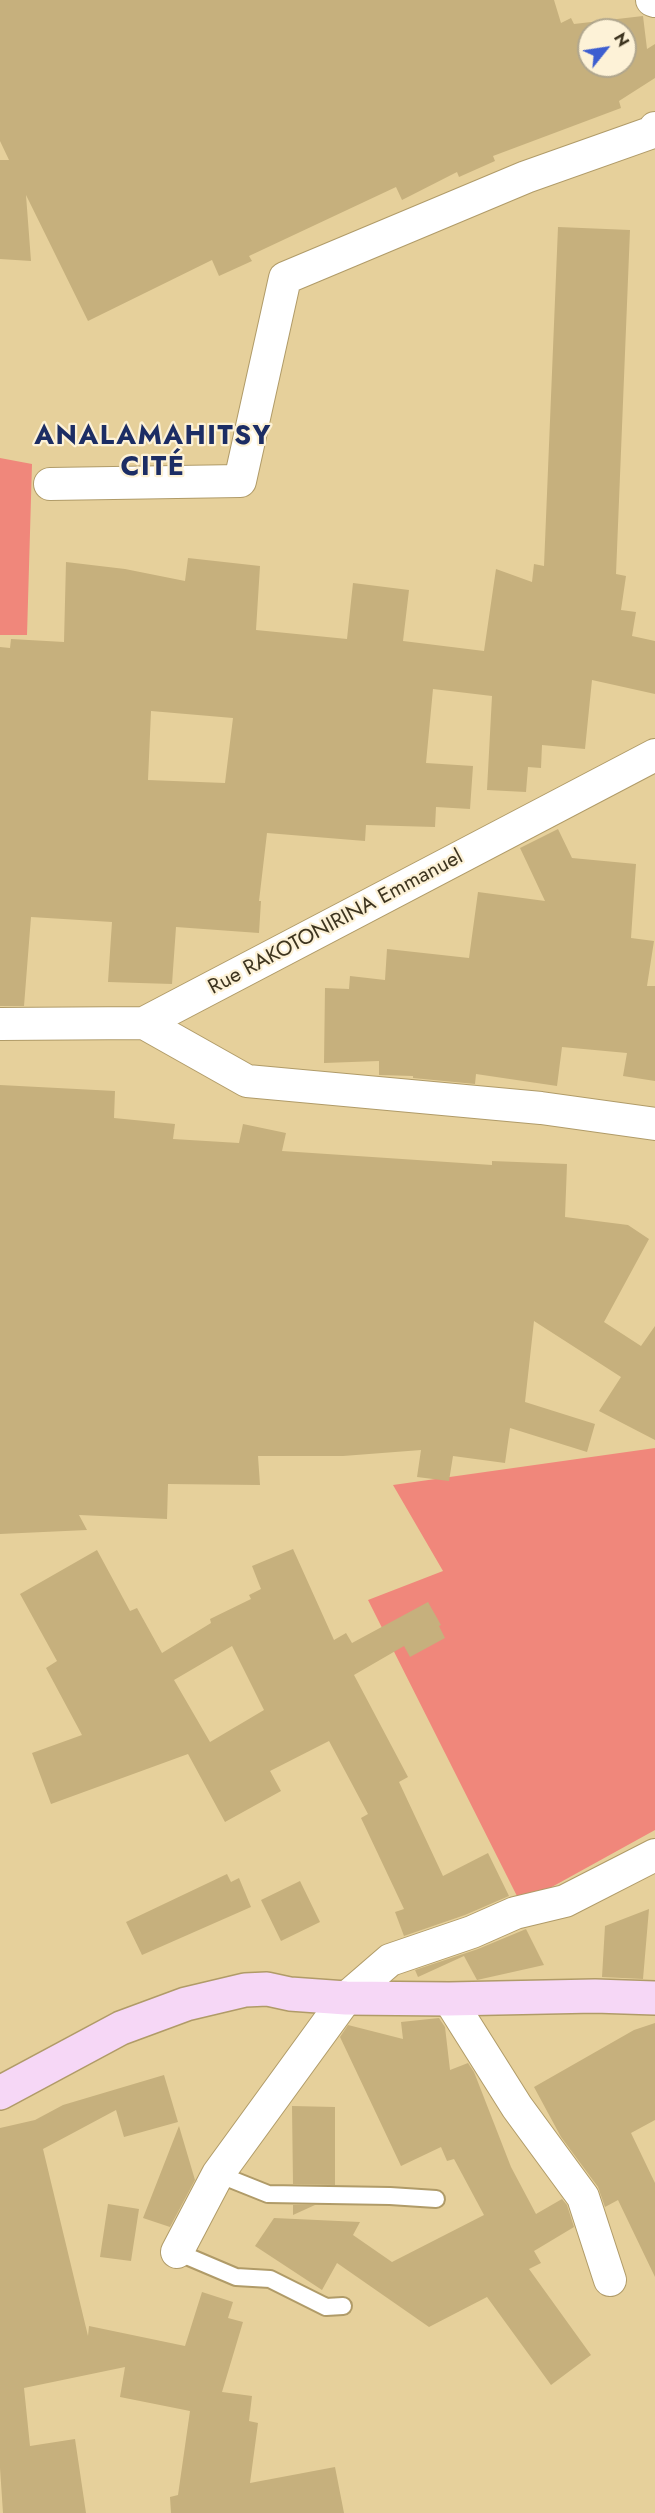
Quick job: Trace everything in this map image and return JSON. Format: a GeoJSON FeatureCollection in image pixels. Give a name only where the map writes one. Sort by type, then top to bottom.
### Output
{"type":"FeatureCollection","features":[{"type":"Feature","properties":{"kind":"main road"},"geometry":{"type":"LineString","coordinates":[[0,2093],[121,2028],[186,2004],[220,1995],[267,1989],[290,1994],[346,1998],[449,1999],[595,1996],[655,1998]]}},
{"type":"Feature","properties":{"kind":"street"},"geometry":{"type":"LineString","coordinates":[[50,484],[240,481],[285,278],[526,177],[653,132],[655,128]]}},
{"type":"Feature","properties":{"kind":"street","name":"Rue RAKOTONIRINA Emmanuel"},"geometry":{"type":"LineString","coordinates":[[0,1024],[144,1023],[655,755]]}},
{"type":"Feature","properties":{"kind":"street"},"geometry":{"type":"LineString","coordinates":[[144,1023],[247,1081],[541,1108],[655,1124]]}},
{"type":"Feature","properties":{"kind":"street"},"geometry":{"type":"LineString","coordinates":[[177,2252],[218,2175],[346,1998],[390,1960],[472,1932],[515,1913],[566,1901],[655,1855]]}},
{"type":"Feature","properties":{"kind":"street"},"geometry":{"type":"LineString","coordinates":[[449,1999],[517,2107],[583,2197],[610,2280]]}},
{"type":"Feature","properties":{"kind":"lane"},"geometry":{"type":"LineString","coordinates":[[218,2175],[268,2194],[436,2199]]}},
{"type":"Feature","properties":{"kind":"lane"},"geometry":{"type":"LineString","coordinates":[[177,2252],[236,2277],[270,2279],[326,2307],[343,2306]]}},
{"type":"Feature","properties":{"kind":"shaded area"},"geometry":{"type":"Polygon","coordinates":[[[0,458],[32,464],[27,635],[0,635],[0,458]]]}},
{"type":"Feature","properties":{"kind":"shaded area"},"geometry":{"type":"Polygon","coordinates":[[[655,1448],[655,1830],[521,1904],[368,1600],[443,1571],[393,1485],[655,1448]]]}},
{"type":"Feature","properties":{"kind":"building"},"geometry":{"type":"Polygon","coordinates":[[[0,0],[554,0],[561,23],[571,18],[574,24],[577,24],[577,78],[637,78],[637,18],[626,18],[643,16],[647,49],[655,44],[655,78],[619,101],[621,108],[493,156],[495,161],[459,177],[457,172],[402,200],[396,187],[249,256],[252,261],[219,276],[212,260],[88,321],[26,195],[31,261],[0,259],[0,160],[9,160],[0,141],[0,0]]]}},
{"type":"Feature","properties":{"kind":"building"},"geometry":{"type":"Polygon","coordinates":[[[558,227],[630,230],[616,574],[626,576],[621,610],[636,612],[632,636],[655,641],[655,694],[592,680],[585,749],[542,745],[541,768],[528,767],[526,792],[487,790],[492,696],[433,689],[426,763],[473,766],[470,809],[436,807],[435,827],[366,825],[365,841],[267,833],[259,901],[261,901],[259,933],[176,927],[172,984],[108,982],[112,922],[31,917],[24,1006],[0,1006],[0,647],[10,648],[11,639],[64,642],[66,562],[125,569],[185,581],[188,558],[260,566],[256,630],[347,639],[353,583],[409,590],[403,641],[484,651],[496,569],[532,582],[534,564],[544,566],[558,227]],[[151,711],[148,780],[225,783],[233,718],[151,711]]]}},
{"type":"Feature","properties":{"kind":"building"},"geometry":{"type":"Polygon","coordinates":[[[558,829],[572,858],[636,864],[631,938],[654,941],[647,986],[655,986],[655,1081],[623,1076],[627,1053],[562,1047],[557,1086],[476,1074],[475,1084],[413,1078],[413,1076],[379,1075],[379,1061],[324,1063],[325,988],[349,989],[350,976],[385,980],[387,949],[469,958],[478,892],[545,901],[520,848],[558,829]]]}},
{"type":"Feature","properties":{"kind":"building"},"geometry":{"type":"Polygon","coordinates":[[[0,1085],[115,1091],[114,1118],[175,1124],[173,1139],[239,1143],[243,1124],[286,1133],[282,1151],[492,1165],[492,1161],[567,1164],[565,1217],[628,1225],[649,1239],[604,1322],[641,1346],[655,1326],[655,1440],[599,1411],[621,1377],[534,1321],[525,1402],[595,1424],[587,1452],[510,1428],[505,1463],[453,1456],[449,1481],[417,1477],[421,1450],[343,1456],[258,1456],[260,1485],[168,1484],[167,1519],[79,1515],[87,1530],[0,1534],[0,1085]]]}},
{"type":"Feature","properties":{"kind":"building"},"geometry":{"type":"Polygon","coordinates":[[[293,1549],[334,1640],[346,1633],[352,1643],[428,1602],[441,1625],[439,1626],[445,1638],[410,1657],[404,1646],[354,1675],[408,1777],[399,1782],[443,1876],[488,1853],[509,1896],[465,1915],[404,1936],[395,1912],[404,1909],[361,1818],[368,1814],[329,1741],[270,1771],[281,1791],[225,1822],[188,1754],[51,1804],[32,1753],[82,1735],[46,1668],[57,1661],[20,1594],[97,1550],[130,1611],[137,1608],[162,1653],[211,1623],[210,1619],[251,1599],[249,1595],[261,1589],[252,1566],[293,1549]],[[232,1646],[174,1680],[210,1742],[264,1710],[232,1646]]]}},
{"type":"Feature","properties":{"kind":"building"},"geometry":{"type":"Polygon","coordinates":[[[227,1874],[231,1882],[239,1878],[251,1907],[142,1955],[126,1922],[227,1874]]]}},
{"type":"Feature","properties":{"kind":"building"},"geometry":{"type":"Polygon","coordinates":[[[300,1881],[320,1922],[281,1941],[261,1900],[300,1881]]]}},
{"type":"Feature","properties":{"kind":"building"},"geometry":{"type":"Polygon","coordinates":[[[649,1909],[643,1979],[602,1977],[605,1926],[649,1909]]]}},
{"type":"Feature","properties":{"kind":"building"},"geometry":{"type":"Polygon","coordinates":[[[526,1929],[544,1965],[477,1980],[464,1956],[418,1977],[415,1970],[478,1949],[526,1929]]]}},
{"type":"Feature","properties":{"kind":"building"},"geometry":{"type":"Polygon","coordinates":[[[439,2018],[445,2027],[450,2070],[468,2063],[474,2072],[511,2167],[536,2214],[562,2199],[567,2205],[574,2227],[534,2251],[541,2263],[529,2269],[591,2355],[551,2385],[487,2297],[429,2327],[337,2263],[322,2290],[255,2246],[274,2218],[360,2222],[353,2235],[392,2262],[484,2215],[454,2159],[447,2161],[441,2147],[401,2166],[340,2037],[348,2025],[403,2039],[401,2022],[439,2018]]]}},
{"type":"Feature","properties":{"kind":"building"},"geometry":{"type":"Polygon","coordinates":[[[655,2023],[655,2120],[631,2133],[655,2183],[655,2277],[618,2200],[605,2207],[598,2187],[561,2137],[534,2087],[634,2030],[655,2023]]]}},
{"type":"Feature","properties":{"kind":"building"},"geometry":{"type":"Polygon","coordinates":[[[164,2075],[178,2122],[124,2137],[116,2110],[43,2149],[88,2336],[89,2326],[185,2346],[202,2292],[233,2302],[228,2318],[243,2322],[222,2392],[252,2396],[249,2421],[258,2423],[250,2483],[335,2467],[344,2513],[171,2513],[170,2497],[178,2495],[190,2411],[120,2397],[125,2367],[24,2388],[30,2446],[75,2439],[86,2513],[3,2513],[0,2468],[0,2128],[35,2120],[63,2105],[164,2075]]]}},
{"type":"Feature","properties":{"kind":"building"},"geometry":{"type":"Polygon","coordinates":[[[292,2106],[335,2107],[335,2185],[293,2184],[292,2106]]]}},
{"type":"Feature","properties":{"kind":"building"},"geometry":{"type":"Polygon","coordinates":[[[179,2126],[195,2180],[170,2227],[143,2218],[179,2126]]]}},
{"type":"Feature","properties":{"kind":"building"},"geometry":{"type":"Polygon","coordinates":[[[108,2204],[139,2209],[131,2261],[100,2257],[108,2204]]]}},
{"type":"Feature","properties":{"kind":"building"},"geometry":{"type":"Polygon","coordinates":[[[293,2205],[315,2205],[293,2215],[293,2205]]]}},
{"type":"Feature","properties":{"kind":"district","name":"ANALAMAHITSY CITÉ"},"geometry":{"type":"Point","coordinates":[153,452]}}]}
